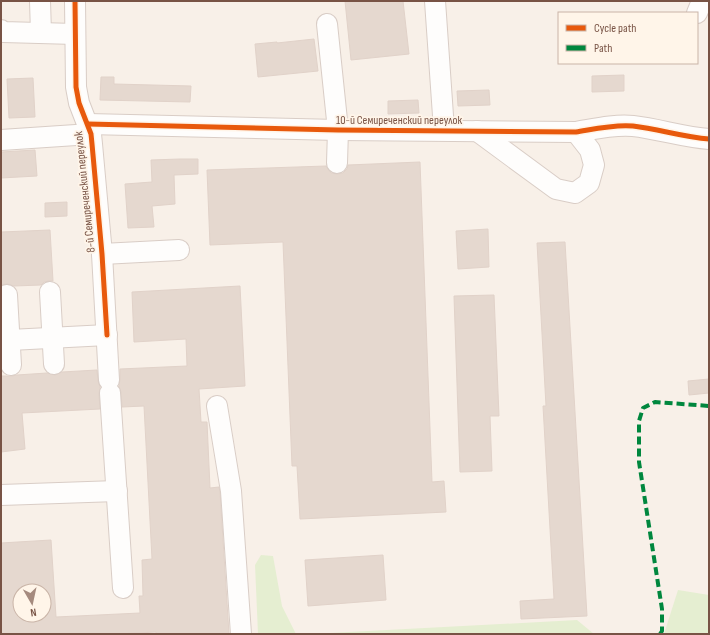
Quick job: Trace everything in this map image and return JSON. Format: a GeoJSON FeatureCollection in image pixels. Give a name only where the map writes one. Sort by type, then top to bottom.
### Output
{"type":"FeatureCollection","features":[{"type":"Feature","properties":{"kind":"street"},"geometry":{"type":"LineString","coordinates":[[40,1],[41,33]]}},
{"type":"Feature","properties":{"kind":"street","name":"8-й Семиреченский переулок"},"geometry":{"type":"LineString","coordinates":[[75,1],[76,87],[79,103],[89,129],[102,254],[123,588]]}},
{"type":"Feature","properties":{"kind":"street"},"geometry":{"type":"LineString","coordinates":[[435,1],[444,130]]}},
{"type":"Feature","properties":{"kind":"street"},"geometry":{"type":"LineString","coordinates":[[697,12],[702,1]]}},
{"type":"Feature","properties":{"kind":"street"},"geometry":{"type":"LineString","coordinates":[[327,24],[338,130],[337,163]]}},
{"type":"Feature","properties":{"kind":"street"},"geometry":{"type":"LineString","coordinates":[[1,30],[3,32],[75,34]]}},
{"type":"Feature","properties":{"kind":"street","name":"10-й Семиреченский переулок"},"geometry":{"type":"LineString","coordinates":[[1,140],[89,129],[576,132],[614,126],[633,126],[693,138],[709,139]]}},
{"type":"Feature","properties":{"kind":"street"},"geometry":{"type":"LineString","coordinates":[[477,131],[556,189],[575,193],[589,183],[594,165],[590,150],[576,132]]}},
{"type":"Feature","properties":{"kind":"street"},"geometry":{"type":"LineString","coordinates":[[102,254],[179,250]]}},
{"type":"Feature","properties":{"kind":"street"},"geometry":{"type":"LineString","coordinates":[[50,292],[54,364]]}},
{"type":"Feature","properties":{"kind":"street"},"geometry":{"type":"LineString","coordinates":[[7,295],[11,365]]}},
{"type":"Feature","properties":{"kind":"street"},"geometry":{"type":"LineString","coordinates":[[10,340],[107,335]]}},
{"type":"Feature","properties":{"kind":"street"},"geometry":{"type":"LineString","coordinates":[[218,406],[231,491],[241,634]]}},
{"type":"Feature","properties":{"kind":"street"},"geometry":{"type":"LineString","coordinates":[[1,495],[117,491]]}},
{"type":"Feature","properties":{"kind":"green space"},"geometry":{"type":"Polygon","coordinates":[[[261,555],[273,556],[282,606],[296,634],[258,634],[255,565],[261,555]]]}},
{"type":"Feature","properties":{"kind":"green space"},"geometry":{"type":"Polygon","coordinates":[[[678,590],[709,595],[709,634],[664,634],[678,590]]]}},
{"type":"Feature","properties":{"kind":"green space"},"geometry":{"type":"Polygon","coordinates":[[[577,620],[594,634],[311,634],[577,620]]]}},
{"type":"Feature","properties":{"kind":"building"},"geometry":{"type":"Polygon","coordinates":[[[345,1],[403,1],[409,54],[351,60],[345,1]]]}},
{"type":"Feature","properties":{"kind":"building"},"geometry":{"type":"Polygon","coordinates":[[[314,39],[318,71],[258,77],[255,44],[314,39]]]}},
{"type":"Feature","properties":{"kind":"building"},"geometry":{"type":"Polygon","coordinates":[[[624,75],[624,91],[592,92],[592,76],[624,75]]]}},
{"type":"Feature","properties":{"kind":"building"},"geometry":{"type":"Polygon","coordinates":[[[101,77],[114,77],[114,84],[191,86],[190,102],[100,100],[101,77]]]}},
{"type":"Feature","properties":{"kind":"building"},"geometry":{"type":"Polygon","coordinates":[[[33,78],[35,117],[9,118],[7,79],[33,78]]]}},
{"type":"Feature","properties":{"kind":"building"},"geometry":{"type":"Polygon","coordinates":[[[489,90],[490,105],[458,106],[457,91],[489,90]]]}},
{"type":"Feature","properties":{"kind":"building"},"geometry":{"type":"Polygon","coordinates":[[[418,100],[419,113],[388,114],[388,101],[418,100]]]}},
{"type":"Feature","properties":{"kind":"building"},"geometry":{"type":"Polygon","coordinates":[[[35,150],[37,176],[1,178],[1,152],[35,150]]]}},
{"type":"Feature","properties":{"kind":"building"},"geometry":{"type":"Polygon","coordinates":[[[198,159],[198,174],[174,175],[175,204],[152,206],[154,227],[128,228],[125,184],[152,182],[151,160],[198,159]]]}},
{"type":"Feature","properties":{"kind":"building"},"geometry":{"type":"Polygon","coordinates":[[[420,162],[432,482],[444,481],[446,512],[300,519],[297,466],[292,466],[283,242],[210,245],[207,170],[326,166],[331,173],[337,174],[343,173],[347,169],[348,165],[420,162]]]}},
{"type":"Feature","properties":{"kind":"building"},"geometry":{"type":"Polygon","coordinates":[[[67,202],[67,216],[45,217],[45,203],[67,202]]]}},
{"type":"Feature","properties":{"kind":"building"},"geometry":{"type":"Polygon","coordinates":[[[488,229],[489,267],[458,269],[456,231],[488,229]]]}},
{"type":"Feature","properties":{"kind":"building"},"geometry":{"type":"Polygon","coordinates":[[[50,230],[53,281],[44,282],[41,285],[1,285],[1,232],[50,230]]]}},
{"type":"Feature","properties":{"kind":"building"},"geometry":{"type":"Polygon","coordinates":[[[565,242],[587,616],[521,619],[520,601],[554,599],[543,406],[546,406],[537,243],[565,242]]]}},
{"type":"Feature","properties":{"kind":"building"},"geometry":{"type":"Polygon","coordinates":[[[240,286],[245,386],[199,389],[201,422],[207,422],[210,488],[219,487],[220,492],[229,634],[156,634],[156,632],[119,634],[1,634],[1,543],[51,540],[56,617],[140,613],[139,596],[143,596],[142,560],[152,559],[144,406],[122,407],[119,386],[120,369],[187,366],[186,339],[134,342],[132,292],[240,286]]]}},
{"type":"Feature","properties":{"kind":"building"},"geometry":{"type":"Polygon","coordinates":[[[494,295],[499,416],[490,416],[492,471],[460,472],[454,296],[494,295]]]}},
{"type":"Feature","properties":{"kind":"building"},"geometry":{"type":"Polygon","coordinates":[[[97,370],[100,387],[100,409],[22,413],[25,449],[1,452],[1,376],[47,373],[55,375],[62,372],[97,370]]]}},
{"type":"Feature","properties":{"kind":"building"},"geometry":{"type":"Polygon","coordinates":[[[709,379],[709,393],[689,395],[688,381],[709,379]]]}},
{"type":"Feature","properties":{"kind":"building"},"geometry":{"type":"Polygon","coordinates":[[[383,555],[386,600],[308,606],[305,560],[383,555]]]}},
{"type":"Feature","properties":{"kind":"marked path"},"geometry":{"type":"LineString","coordinates":[[660,634],[662,631],[662,609],[639,462],[639,421],[643,408],[655,402],[709,406]]}},
{"type":"Feature","properties":{"kind":"cycle path"},"geometry":{"type":"LineString","coordinates":[[75,1],[76,87],[79,103],[91,134],[102,254],[107,335]]}},
{"type":"Feature","properties":{"kind":"cycle path"},"geometry":{"type":"LineString","coordinates":[[88,124],[338,130],[576,132],[604,127],[626,126],[643,127],[690,137],[709,139]]}}]}
